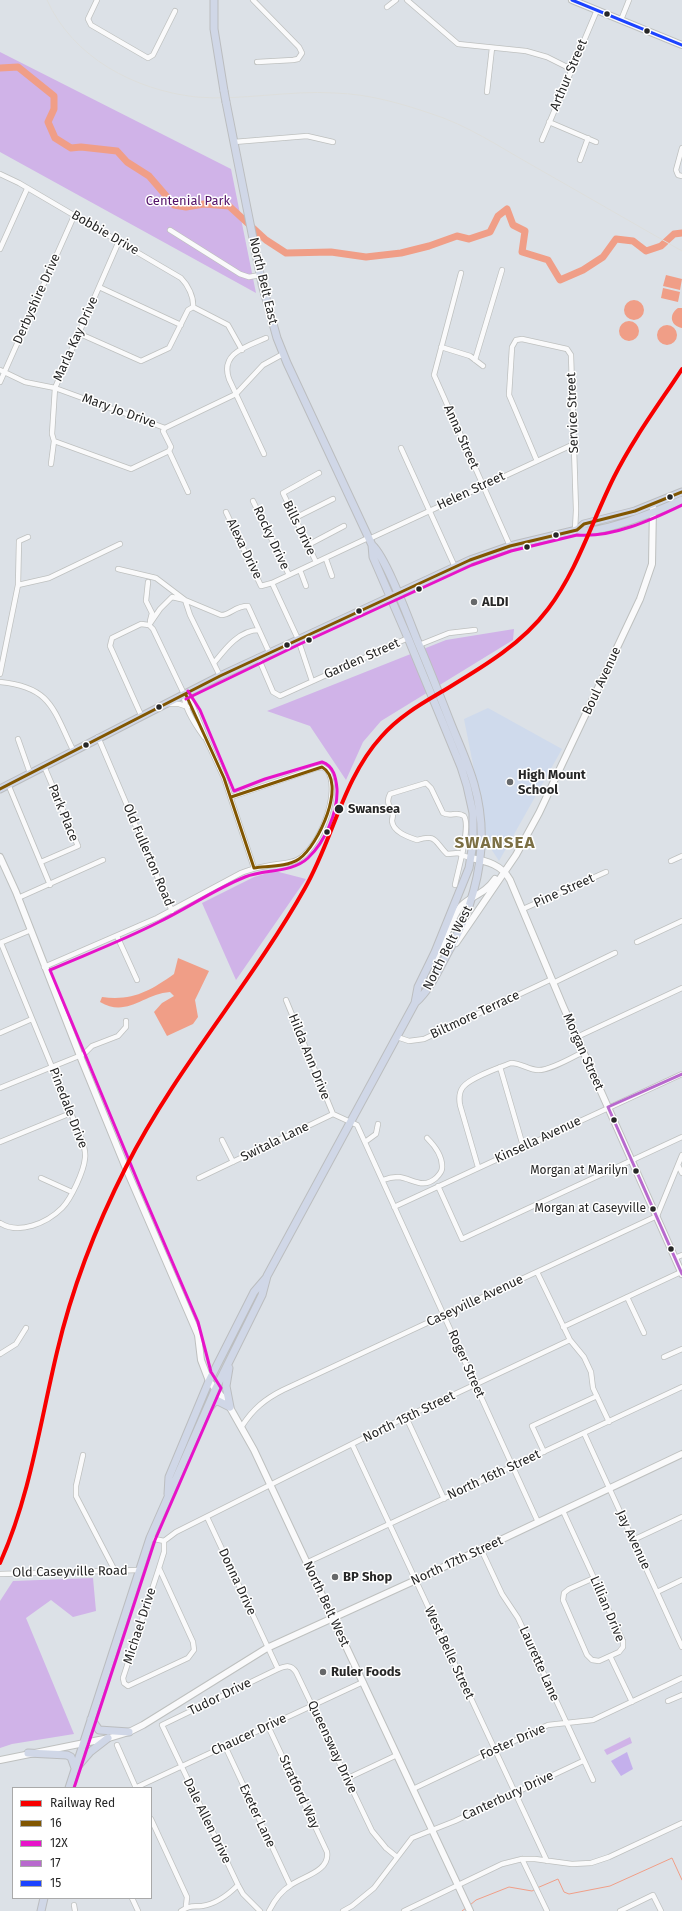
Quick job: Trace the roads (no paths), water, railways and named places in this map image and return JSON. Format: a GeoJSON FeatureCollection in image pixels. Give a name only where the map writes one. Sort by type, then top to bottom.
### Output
{"type":"FeatureCollection","features":[{"type":"Feature","properties":{"kind":"main road","name":"North Belt East"},"geometry":{"type":"LineString","coordinates":[[214,0],[214,29],[224,91],[267,305],[283,354],[370,540],[373,557],[394,595]]}},
{"type":"Feature","properties":{"kind":"main road"},"geometry":{"type":"LineString","coordinates":[[576,530],[584,524],[621,515],[682,492]]}},
{"type":"Feature","properties":{"kind":"main road"},"geometry":{"type":"LineString","coordinates":[[0,789],[141,715],[258,657],[455,567],[510,546],[576,530],[592,530],[654,512],[682,500]]}},
{"type":"Feature","properties":{"kind":"main road","name":"North Belt West"},"geometry":{"type":"LineString","coordinates":[[209,1381],[254,1292],[267,1276],[396,1037],[415,1003],[426,992],[444,960],[464,920],[472,899],[480,859],[481,822],[476,792],[469,768],[444,716],[428,677],[408,638],[394,595]]}},
{"type":"Feature","properties":{"kind":"main road","name":"North Belt West"},"geometry":{"type":"LineString","coordinates":[[394,595],[419,645],[428,677]]}},
{"type":"Feature","properties":{"kind":"main road","name":"North Belt West"},"geometry":{"type":"LineString","coordinates":[[415,1003],[418,987],[431,962],[465,881],[471,858],[474,832],[470,799],[444,716]]}},
{"type":"Feature","properties":{"kind":"main road","name":"North Belt West"},"geometry":{"type":"LineString","coordinates":[[216,1388],[262,1296],[267,1276]]}},
{"type":"Feature","properties":{"kind":"main road"},"geometry":{"type":"LineString","coordinates":[[230,1359],[226,1386],[230,1407]]}},
{"type":"Feature","properties":{"kind":"main road"},"geometry":{"type":"LineString","coordinates":[[168,1495],[169,1477],[209,1381]]}},
{"type":"Feature","properties":{"kind":"main road"},"geometry":{"type":"LineString","coordinates":[[69,1787],[150,1538],[216,1388]]}},
{"type":"Feature","properties":{"kind":"main road"},"geometry":{"type":"LineString","coordinates":[[204,1415],[214,1402],[220,1402],[230,1407]]}},
{"type":"Feature","properties":{"kind":"main road"},"geometry":{"type":"LineString","coordinates":[[91,1719],[99,1730],[129,1732]]}},
{"type":"Feature","properties":{"kind":"main road"},"geometry":{"type":"LineString","coordinates":[[75,1768],[90,1752],[108,1738]]}},
{"type":"Feature","properties":{"kind":"main road"},"geometry":{"type":"LineString","coordinates":[[28,1754],[67,1755],[71,1757],[75,1768]]}},
{"type":"Feature","properties":{"kind":"main road"},"geometry":{"type":"LineString","coordinates":[[41,1911],[44,1899]]}},
{"type":"Feature","properties":{"kind":"street"},"geometry":{"type":"LineString","coordinates":[[97,0],[88,19],[91,25],[148,58],[153,55],[175,11]]}},
{"type":"Feature","properties":{"kind":"street"},"geometry":{"type":"LineString","coordinates":[[253,0],[299,47],[302,53],[298,58],[293,60],[257,62]]}},
{"type":"Feature","properties":{"kind":"street"},"geometry":{"type":"LineString","coordinates":[[387,7],[396,0]]}},
{"type":"Feature","properties":{"kind":"street"},"geometry":{"type":"LineString","coordinates":[[407,0],[458,44],[526,51],[548,57],[571,69]]}},
{"type":"Feature","properties":{"kind":"street"},"geometry":{"type":"LineString","coordinates":[[572,0],[682,44]]}},
{"type":"Feature","properties":{"kind":"street"},"geometry":{"type":"LineString","coordinates":[[621,20],[629,0]]}},
{"type":"Feature","properties":{"kind":"street","name":"Arthur Street"},"geometry":{"type":"LineString","coordinates":[[542,140],[597,10]]}},
{"type":"Feature","properties":{"kind":"street"},"geometry":{"type":"LineString","coordinates":[[487,92],[492,48]]}},
{"type":"Feature","properties":{"kind":"street"},"geometry":{"type":"LineString","coordinates":[[549,122],[596,142]]}},
{"type":"Feature","properties":{"kind":"street"},"geometry":{"type":"LineString","coordinates":[[234,142],[308,136],[333,142]]}},
{"type":"Feature","properties":{"kind":"street"},"geometry":{"type":"LineString","coordinates":[[580,160],[588,138]]}},
{"type":"Feature","properties":{"kind":"street"},"geometry":{"type":"LineString","coordinates":[[682,149],[676,170],[678,175],[682,176]]}},
{"type":"Feature","properties":{"kind":"street","name":"Bobbie Drive"},"geometry":{"type":"LineString","coordinates":[[0,174],[181,278],[193,300],[193,307]]}},
{"type":"Feature","properties":{"kind":"street"},"geometry":{"type":"LineString","coordinates":[[0,248],[27,189]]}},
{"type":"Feature","properties":{"kind":"street","name":"Derbyshire Drive"},"geometry":{"type":"LineString","coordinates":[[0,382],[2,371],[74,216]]}},
{"type":"Feature","properties":{"kind":"street"},"geometry":{"type":"LineString","coordinates":[[170,230],[240,274],[249,277],[260,275]]}},
{"type":"Feature","properties":{"kind":"street","name":"Marla Kay Drive"},"geometry":{"type":"LineString","coordinates":[[51,464],[54,441],[52,434],[55,388],[119,242]]}},
{"type":"Feature","properties":{"kind":"street"},"geometry":{"type":"LineString","coordinates":[[475,360],[502,270]]}},
{"type":"Feature","properties":{"kind":"street","name":"Anna Street"},"geometry":{"type":"LineString","coordinates":[[461,273],[434,374],[510,546]]}},
{"type":"Feature","properties":{"kind":"street"},"geometry":{"type":"LineString","coordinates":[[99,287],[181,325]]}},
{"type":"Feature","properties":{"kind":"street"},"geometry":{"type":"LineString","coordinates":[[78,333],[141,361],[169,348],[188,310],[193,307],[228,325],[242,350]]}},
{"type":"Feature","properties":{"kind":"street"},"geometry":{"type":"LineString","coordinates":[[264,454],[229,379],[226,369],[229,359],[242,350],[266,338]]}},
{"type":"Feature","properties":{"kind":"street","name":"Service Street"},"geometry":{"type":"LineString","coordinates":[[537,461],[509,395],[512,347],[516,340],[522,339],[567,349],[571,355],[576,530]]}},
{"type":"Feature","properties":{"kind":"street"},"geometry":{"type":"LineString","coordinates":[[441,347],[470,356],[483,366]]}},
{"type":"Feature","properties":{"kind":"street"},"geometry":{"type":"LineString","coordinates":[[236,394],[263,365],[283,354]]}},
{"type":"Feature","properties":{"kind":"street","name":"Mary Jo Drive"},"geometry":{"type":"LineString","coordinates":[[2,371],[25,382],[55,388],[165,428],[236,394]]}},
{"type":"Feature","properties":{"kind":"street"},"geometry":{"type":"LineString","coordinates":[[165,428],[163,431],[171,447],[169,451],[188,492]]}},
{"type":"Feature","properties":{"kind":"street"},"geometry":{"type":"LineString","coordinates":[[54,441],[131,469],[169,451]]}},
{"type":"Feature","properties":{"kind":"street","name":"Helen Street"},"geometry":{"type":"LineString","coordinates":[[272,583],[316,562],[370,540],[574,444]]}},
{"type":"Feature","properties":{"kind":"street"},"geometry":{"type":"LineString","coordinates":[[401,448],[455,567]]}},
{"type":"Feature","properties":{"kind":"street","name":"Bills Drive"},"geometry":{"type":"LineString","coordinates":[[316,562],[282,493],[319,473]]}},
{"type":"Feature","properties":{"kind":"street"},"geometry":{"type":"LineString","coordinates":[[295,518],[333,499]]}},
{"type":"Feature","properties":{"kind":"street","name":"Rocky Drive"},"geometry":{"type":"LineString","coordinates":[[253,501],[288,575]]}},
{"type":"Feature","properties":{"kind":"street","name":"Boul Avenue"},"geometry":{"type":"LineString","coordinates":[[431,962],[436,957],[459,909],[488,888],[503,871],[519,848],[548,796],[645,589],[651,572],[654,554],[653,504]]}},
{"type":"Feature","properties":{"kind":"street","name":"Alexa Drive"},"geometry":{"type":"LineString","coordinates":[[226,512],[261,586],[272,583],[298,638]]}},
{"type":"Feature","properties":{"kind":"street"},"geometry":{"type":"LineString","coordinates":[[308,545],[344,526]]}},
{"type":"Feature","properties":{"kind":"street"},"geometry":{"type":"LineString","coordinates":[[0,674],[18,585],[19,541],[28,537]]}},
{"type":"Feature","properties":{"kind":"street"},"geometry":{"type":"LineString","coordinates":[[18,585],[49,578],[120,544]]}},
{"type":"Feature","properties":{"kind":"street","name":"Bills Drive"},"geometry":{"type":"LineString","coordinates":[[326,559],[332,576]]}},
{"type":"Feature","properties":{"kind":"street"},"geometry":{"type":"LineString","coordinates":[[118,569],[156,578],[185,600],[220,676]]}},
{"type":"Feature","properties":{"kind":"street","name":"Rocky Drive"},"geometry":{"type":"LineString","coordinates":[[300,570],[306,586]]}},
{"type":"Feature","properties":{"kind":"street"},"geometry":{"type":"LineString","coordinates":[[148,582],[146,601],[152,613],[149,625]]}},
{"type":"Feature","properties":{"kind":"street"},"geometry":{"type":"LineString","coordinates":[[149,625],[160,609],[172,597],[185,600],[221,615],[225,615],[239,606],[248,606],[269,652]]}},
{"type":"Feature","properties":{"kind":"street"},"geometry":{"type":"LineString","coordinates":[[141,715],[110,646],[112,638],[141,624],[149,625],[153,629],[184,694],[195,712],[231,797],[254,868]]}},
{"type":"Feature","properties":{"kind":"street"},"geometry":{"type":"LineString","coordinates":[[214,663],[231,642],[247,633],[259,630]]}},
{"type":"Feature","properties":{"kind":"street","name":"Garden Street"},"geometry":{"type":"LineString","coordinates":[[419,645],[449,633],[475,630]]}},
{"type":"Feature","properties":{"kind":"street","name":"Garden Street"},"geometry":{"type":"LineString","coordinates":[[298,638],[312,681],[408,638]]}},
{"type":"Feature","properties":{"kind":"street"},"geometry":{"type":"LineString","coordinates":[[258,657],[276,696],[280,696],[312,681]]}},
{"type":"Feature","properties":{"kind":"street"},"geometry":{"type":"LineString","coordinates":[[0,682],[24,685],[40,693],[53,710],[73,750]]}},
{"type":"Feature","properties":{"kind":"street"},"geometry":{"type":"LineString","coordinates":[[184,694],[184,698],[199,730],[206,739]]}},
{"type":"Feature","properties":{"kind":"street"},"geometry":{"type":"LineString","coordinates":[[163,704],[179,704],[188,707]]}},
{"type":"Feature","properties":{"kind":"street","name":"Old Fullerton Road"},"geometry":{"type":"LineString","coordinates":[[44,967],[172,911],[98,737]]}},
{"type":"Feature","properties":{"kind":"street"},"geometry":{"type":"LineString","coordinates":[[18,740],[30,773]]}},
{"type":"Feature","properties":{"kind":"street","name":"Park Place"},"geometry":{"type":"LineString","coordinates":[[41,862],[78,846],[44,766]]}},
{"type":"Feature","properties":{"kind":"street"},"geometry":{"type":"LineString","coordinates":[[172,911],[233,877],[254,868],[292,862],[301,858],[314,844],[331,802],[333,788],[329,772],[325,768],[317,768],[231,797]]}},
{"type":"Feature","properties":{"kind":"street"},"geometry":{"type":"LineString","coordinates":[[455,885],[461,855],[467,825],[466,820],[461,813],[448,815],[443,814],[429,785],[426,783],[390,794],[388,801],[393,816],[392,821],[399,832],[417,840],[425,836],[431,837],[447,854],[458,853],[461,855],[471,858],[480,859],[503,871]]}},
{"type":"Feature","properties":{"kind":"street"},"geometry":{"type":"LineString","coordinates":[[8,784],[50,885]]}},
{"type":"Feature","properties":{"kind":"street"},"geometry":{"type":"LineString","coordinates":[[671,861],[682,856]]}},
{"type":"Feature","properties":{"kind":"street"},"geometry":{"type":"LineString","coordinates":[[0,857],[18,898],[44,967],[147,1220],[198,1335],[201,1360],[209,1381]]}},
{"type":"Feature","properties":{"kind":"street"},"geometry":{"type":"LineString","coordinates":[[18,898],[103,860]]}},
{"type":"Feature","properties":{"kind":"street","name":"Boul Avenue"},"geometry":{"type":"LineString","coordinates":[[444,960],[449,955],[498,882],[503,871]]}},
{"type":"Feature","properties":{"kind":"street","name":"Morgan Street"},"geometry":{"type":"LineString","coordinates":[[503,871],[513,885],[583,1052],[681,1273]]}},
{"type":"Feature","properties":{"kind":"street","name":"Pine Street"},"geometry":{"type":"LineString","coordinates":[[523,909],[606,872]]}},
{"type":"Feature","properties":{"kind":"street"},"geometry":{"type":"LineString","coordinates":[[498,882],[513,885]]}},
{"type":"Feature","properties":{"kind":"street"},"geometry":{"type":"LineString","coordinates":[[637,942],[682,921]]}},
{"type":"Feature","properties":{"kind":"street"},"geometry":{"type":"LineString","coordinates":[[0,943],[30,930]]}},
{"type":"Feature","properties":{"kind":"street"},"geometry":{"type":"LineString","coordinates":[[117,936],[137,980]]}},
{"type":"Feature","properties":{"kind":"street","name":"Pinedale Drive"},"geometry":{"type":"LineString","coordinates":[[0,943],[82,1140],[86,1157],[84,1166],[72,1192],[62,1208],[47,1219],[19,1229],[0,1223]]}},
{"type":"Feature","properties":{"kind":"street","name":"Biltmore Terrace"},"geometry":{"type":"LineString","coordinates":[[396,1037],[409,1041],[424,1039],[615,953]]}},
{"type":"Feature","properties":{"kind":"street"},"geometry":{"type":"LineString","coordinates":[[577,1037],[682,988]]}},
{"type":"Feature","properties":{"kind":"street","name":"Hilda Ann Drive"},"geometry":{"type":"LineString","coordinates":[[286,1000],[333,1114]]}},
{"type":"Feature","properties":{"kind":"street"},"geometry":{"type":"LineString","coordinates":[[0,1033],[32,1019]]}},
{"type":"Feature","properties":{"kind":"street"},"geometry":{"type":"LineString","coordinates":[[0,1088],[80,1056],[92,1046],[123,1032],[126,1027],[126,1021]]}},
{"type":"Feature","properties":{"kind":"street"},"geometry":{"type":"LineString","coordinates":[[478,1167],[460,1105],[459,1096],[463,1087],[470,1081],[510,1063],[517,1063],[538,1070],[546,1069],[583,1052]]}},
{"type":"Feature","properties":{"kind":"street"},"geometry":{"type":"LineString","coordinates":[[500,1067],[523,1146]]}},
{"type":"Feature","properties":{"kind":"street","name":"Kinsella Avenue"},"geometry":{"type":"LineString","coordinates":[[394,1207],[523,1146],[682,1074]]}},
{"type":"Feature","properties":{"kind":"street"},"geometry":{"type":"LineString","coordinates":[[0,1142],[71,1113]]}},
{"type":"Feature","properties":{"kind":"street"},"geometry":{"type":"LineString","coordinates":[[333,1114],[351,1121]]}},
{"type":"Feature","properties":{"kind":"street","name":"Switala Lane"},"geometry":{"type":"LineString","coordinates":[[199,1178],[333,1114]]}},
{"type":"Feature","properties":{"kind":"street","name":"Roger Street"},"geometry":{"type":"LineString","coordinates":[[351,1121],[360,1130],[538,1522]]}},
{"type":"Feature","properties":{"kind":"street"},"geometry":{"type":"LineString","coordinates":[[365,1142],[376,1134],[378,1124]]}},
{"type":"Feature","properties":{"kind":"street"},"geometry":{"type":"LineString","coordinates":[[438,1186],[462,1239],[682,1137]]}},
{"type":"Feature","properties":{"kind":"street"},"geometry":{"type":"LineString","coordinates":[[383,1180],[398,1177],[419,1184],[424,1184],[437,1177],[442,1169],[442,1164],[436,1146],[427,1138]]}},
{"type":"Feature","properties":{"kind":"street"},"geometry":{"type":"LineString","coordinates":[[222,1140],[233,1162]]}},
{"type":"Feature","properties":{"kind":"street"},"geometry":{"type":"LineString","coordinates":[[656,1216],[682,1155]]}},
{"type":"Feature","properties":{"kind":"street"},"geometry":{"type":"LineString","coordinates":[[678,1165],[682,1173]]}},
{"type":"Feature","properties":{"kind":"street"},"geometry":{"type":"LineString","coordinates":[[41,1178],[72,1192]]}},
{"type":"Feature","properties":{"kind":"street","name":"Caseyville Avenue"},"geometry":{"type":"LineString","coordinates":[[242,1426],[251,1413],[266,1399],[656,1216]]}},
{"type":"Feature","properties":{"kind":"street"},"geometry":{"type":"LineString","coordinates":[[675,1258],[682,1255]]}},
{"type":"Feature","properties":{"kind":"street"},"geometry":{"type":"LineString","coordinates":[[537,1272],[570,1340],[584,1357],[591,1372],[593,1388],[608,1422]]}},
{"type":"Feature","properties":{"kind":"street"},"geometry":{"type":"LineString","coordinates":[[563,1327],[681,1273]]}},
{"type":"Feature","properties":{"kind":"street"},"geometry":{"type":"LineString","coordinates":[[627,1297],[644,1333]]}},
{"type":"Feature","properties":{"kind":"street"},"geometry":{"type":"LineString","coordinates":[[0,1354],[16,1344],[26,1328]]}},
{"type":"Feature","properties":{"kind":"street","name":"North 15th Street"},"geometry":{"type":"LineString","coordinates":[[270,1484],[475,1384],[570,1340]]}},
{"type":"Feature","properties":{"kind":"street"},"geometry":{"type":"LineString","coordinates":[[664,1357],[682,1349]]}},
{"type":"Feature","properties":{"kind":"street","name":"North Belt West"},"geometry":{"type":"LineString","coordinates":[[209,1381],[230,1407],[242,1426],[470,1911]]}},
{"type":"Feature","properties":{"kind":"street","name":"North 16th Street"},"geometry":{"type":"LineString","coordinates":[[306,1563],[682,1387]]}},
{"type":"Feature","properties":{"kind":"street"},"geometry":{"type":"LineString","coordinates":[[544,1452],[532,1426],[597,1396]]}},
{"type":"Feature","properties":{"kind":"street"},"geometry":{"type":"LineString","coordinates":[[406,1418],[444,1498]]}},
{"type":"Feature","properties":{"kind":"street","name":"Jay Avenue"},"geometry":{"type":"LineString","coordinates":[[584,1433],[682,1647]]}},
{"type":"Feature","properties":{"kind":"street","name":"West Belle Street"},"geometry":{"type":"LineString","coordinates":[[352,1444],[547,1861]]}},
{"type":"Feature","properties":{"kind":"street","name":"North 17th Street"},"geometry":{"type":"LineString","coordinates":[[0,1760],[108,1738],[129,1732],[143,1725],[267,1648],[416,1580],[682,1454]]}},
{"type":"Feature","properties":{"kind":"street"},"geometry":{"type":"LineString","coordinates":[[83,1455],[76,1486],[76,1496],[104,1546],[115,1571]]}},
{"type":"Feature","properties":{"kind":"street"},"geometry":{"type":"LineString","coordinates":[[150,1538],[164,1540],[176,1532],[270,1484]]}},
{"type":"Feature","properties":{"kind":"street","name":"Lillian Drive"},"geometry":{"type":"LineString","coordinates":[[563,1511],[623,1641],[623,1647],[619,1652],[610,1656],[632,1702]]}},
{"type":"Feature","properties":{"kind":"street","name":"Donna Drive"},"geometry":{"type":"LineString","coordinates":[[207,1516],[267,1648]]}},
{"type":"Feature","properties":{"kind":"street"},"geometry":{"type":"LineString","coordinates":[[633,1540],[682,1517]]}},
{"type":"Feature","properties":{"kind":"street","name":"Michael Drive"},"geometry":{"type":"LineString","coordinates":[[159,1568],[194,1642],[194,1650],[188,1658],[128,1686],[124,1683],[123,1678],[164,1552],[164,1540]]}},
{"type":"Feature","properties":{"kind":"street","name":"Laurette Lane"},"geometry":{"type":"LineString","coordinates":[[481,1549],[502,1594],[518,1618],[593,1780]]}},
{"type":"Feature","properties":{"kind":"street","name":"Old Caseyville Road"},"geometry":{"type":"LineString","coordinates":[[0,1574],[139,1570]]}},
{"type":"Feature","properties":{"kind":"street"},"geometry":{"type":"LineString","coordinates":[[594,1578],[569,1589],[564,1593],[563,1600],[587,1655],[592,1660],[599,1661],[610,1656]]}},
{"type":"Feature","properties":{"kind":"street"},"geometry":{"type":"LineString","coordinates":[[657,1592],[682,1580]]}},
{"type":"Feature","properties":{"kind":"street"},"geometry":{"type":"LineString","coordinates":[[267,1648],[278,1669]]}},
{"type":"Feature","properties":{"kind":"street","name":"Queensway Drive"},"geometry":{"type":"LineString","coordinates":[[278,1669],[288,1666],[293,1667],[372,1831],[386,1848],[397,1857]]}},
{"type":"Feature","properties":{"kind":"street","name":"Tudor Drive"},"geometry":{"type":"LineString","coordinates":[[162,1725],[278,1669]]}},
{"type":"Feature","properties":{"kind":"street","name":"Foster Drive"},"geometry":{"type":"LineString","coordinates":[[413,1789],[548,1726],[593,1720],[682,1678]]}},
{"type":"Feature","properties":{"kind":"street","name":"Chaucer Drive"},"geometry":{"type":"LineString","coordinates":[[138,1787],[363,1682]]}},
{"type":"Feature","properties":{"kind":"street"},"geometry":{"type":"LineString","coordinates":[[668,1701],[682,1695]]}},
{"type":"Feature","properties":{"kind":"street","name":"Dale Allen Drive"},"geometry":{"type":"LineString","coordinates":[[162,1725],[238,1885],[243,1894],[260,1911]]}},
{"type":"Feature","properties":{"kind":"street","name":"Stratford Way"},"geometry":{"type":"LineString","coordinates":[[268,1726],[327,1852],[328,1859],[325,1866],[290,1885]]}},
{"type":"Feature","properties":{"kind":"street"},"geometry":{"type":"LineString","coordinates":[[117,1745],[136,1787]]}},
{"type":"Feature","properties":{"kind":"street","name":"Exeter Lane"},"geometry":{"type":"LineString","coordinates":[[225,1746],[290,1885]]}},
{"type":"Feature","properties":{"kind":"street"},"geometry":{"type":"LineString","coordinates":[[346,1779],[397,1756]]}},
{"type":"Feature","properties":{"kind":"street","name":"Canterbury Drive"},"geometry":{"type":"LineString","coordinates":[[343,1911],[352,1906],[374,1888],[412,1838],[455,1821],[583,1760]]}},
{"type":"Feature","properties":{"kind":"street"},"geometry":{"type":"LineString","coordinates":[[152,1822],[187,1897],[186,1906],[181,1911]]}},
{"type":"Feature","properties":{"kind":"street"},"geometry":{"type":"LineString","coordinates":[[404,1911],[411,1910],[502,1864],[522,1859],[572,1864],[591,1863],[609,1857],[682,1823]]}},
{"type":"Feature","properties":{"kind":"street"},"geometry":{"type":"LineString","coordinates":[[522,1859],[547,1911]]}},
{"type":"Feature","properties":{"kind":"street"},"geometry":{"type":"LineString","coordinates":[[186,1906],[202,1906],[218,1901],[238,1885]]}},
{"type":"Feature","properties":{"kind":"street"},"geometry":{"type":"LineString","coordinates":[[269,1911],[274,1900],[290,1885]]}},
{"type":"Feature","properties":{"kind":"street"},"geometry":{"type":"LineString","coordinates":[[620,1911],[653,1895],[661,1911]]}},
{"type":"Feature","properties":{"kind":"street"},"geometry":{"type":"LineString","coordinates":[[132,1899],[138,1911]]}},
{"type":"Feature","properties":{"kind":"street"},"geometry":{"type":"LineString","coordinates":[[74,1905],[75,1911]]}},
{"type":"Feature","properties":{"kind":"waterway"},"geometry":{"type":"LineString","coordinates":[[0,68],[18,67],[54,96],[54,109],[48,122],[55,138],[71,148],[81,147],[117,151],[127,162],[149,176],[174,205],[186,207],[204,204],[229,206],[266,240],[286,253],[331,252],[366,257],[401,253],[429,246],[457,236],[469,239],[490,232],[498,216],[507,209],[513,225],[525,231],[522,252],[548,260],[560,280],[583,270],[603,257],[616,239],[633,241],[646,251],[661,246],[674,234],[682,233]]}},
{"type":"Feature","properties":{"kind":"waterway"},"geometry":{"type":"LineString","coordinates":[[537,1888],[558,1879],[564,1892],[569,1894],[610,1886],[672,1858],[682,1880]]}},
{"type":"Feature","properties":{"kind":"waterway"},"geometry":{"type":"LineString","coordinates":[[470,1905],[476,1900],[509,1887],[532,1891],[534,1890]]}},
{"type":"Feature","properties":{"kind":"waterway"},"geometry":{"type":"LineString","coordinates":[[462,1911],[466,1908]]}},
{"type":"Feature","properties":{"kind":"railway"},"geometry":{"type":"LineString","coordinates":[[47,0],[58,21],[73,39],[89,54],[108,68],[129,79],[173,93],[196,97],[230,98],[318,92],[360,95],[408,106],[458,124],[470,130],[682,251]]}},
{"type":"Feature","properties":{"kind":"rail line","name":"Red"},"geometry":{"type":"LineString","coordinates":[[0,1563],[27,1486],[57,1352],[70,1304],[86,1258],[115,1189],[146,1131],[167,1095],[261,958],[305,888],[315,869],[348,790],[357,771],[368,754],[381,737],[402,717],[500,655],[526,634],[548,609],[568,578],[621,463],[682,369]]}},
{"type":"Feature","properties":{"kind":"place","name":"ALDI"},"geometry":{"type":"Point","coordinates":[474,602]}},
{"type":"Feature","properties":{"kind":"place","name":"High Mount School"},"geometry":{"type":"Point","coordinates":[510,782]}},
{"type":"Feature","properties":{"kind":"place","name":"Swansea"},"geometry":{"type":"Point","coordinates":[339,809]}},
{"type":"Feature","properties":{"kind":"place","name":"Morgan at Marilyn"},"geometry":{"type":"Point","coordinates":[636,1171]}},
{"type":"Feature","properties":{"kind":"place","name":"Morgan at Caseyville"},"geometry":{"type":"Point","coordinates":[653,1209]}},
{"type":"Feature","properties":{"kind":"place","name":"BP Shop"},"geometry":{"type":"Point","coordinates":[335,1577]}},
{"type":"Feature","properties":{"kind":"place","name":"Ruler Foods"},"geometry":{"type":"Point","coordinates":[323,1672]}},
{"type":"Feature","properties":{"kind":"district","name":"SWANSEA"},"geometry":{"type":"Point","coordinates":[495,843]}},
{"type":"Feature","properties":{"kind":"park label","name":"Centenial Park"},"geometry":{"type":"Point","coordinates":[188,201]}}]}
